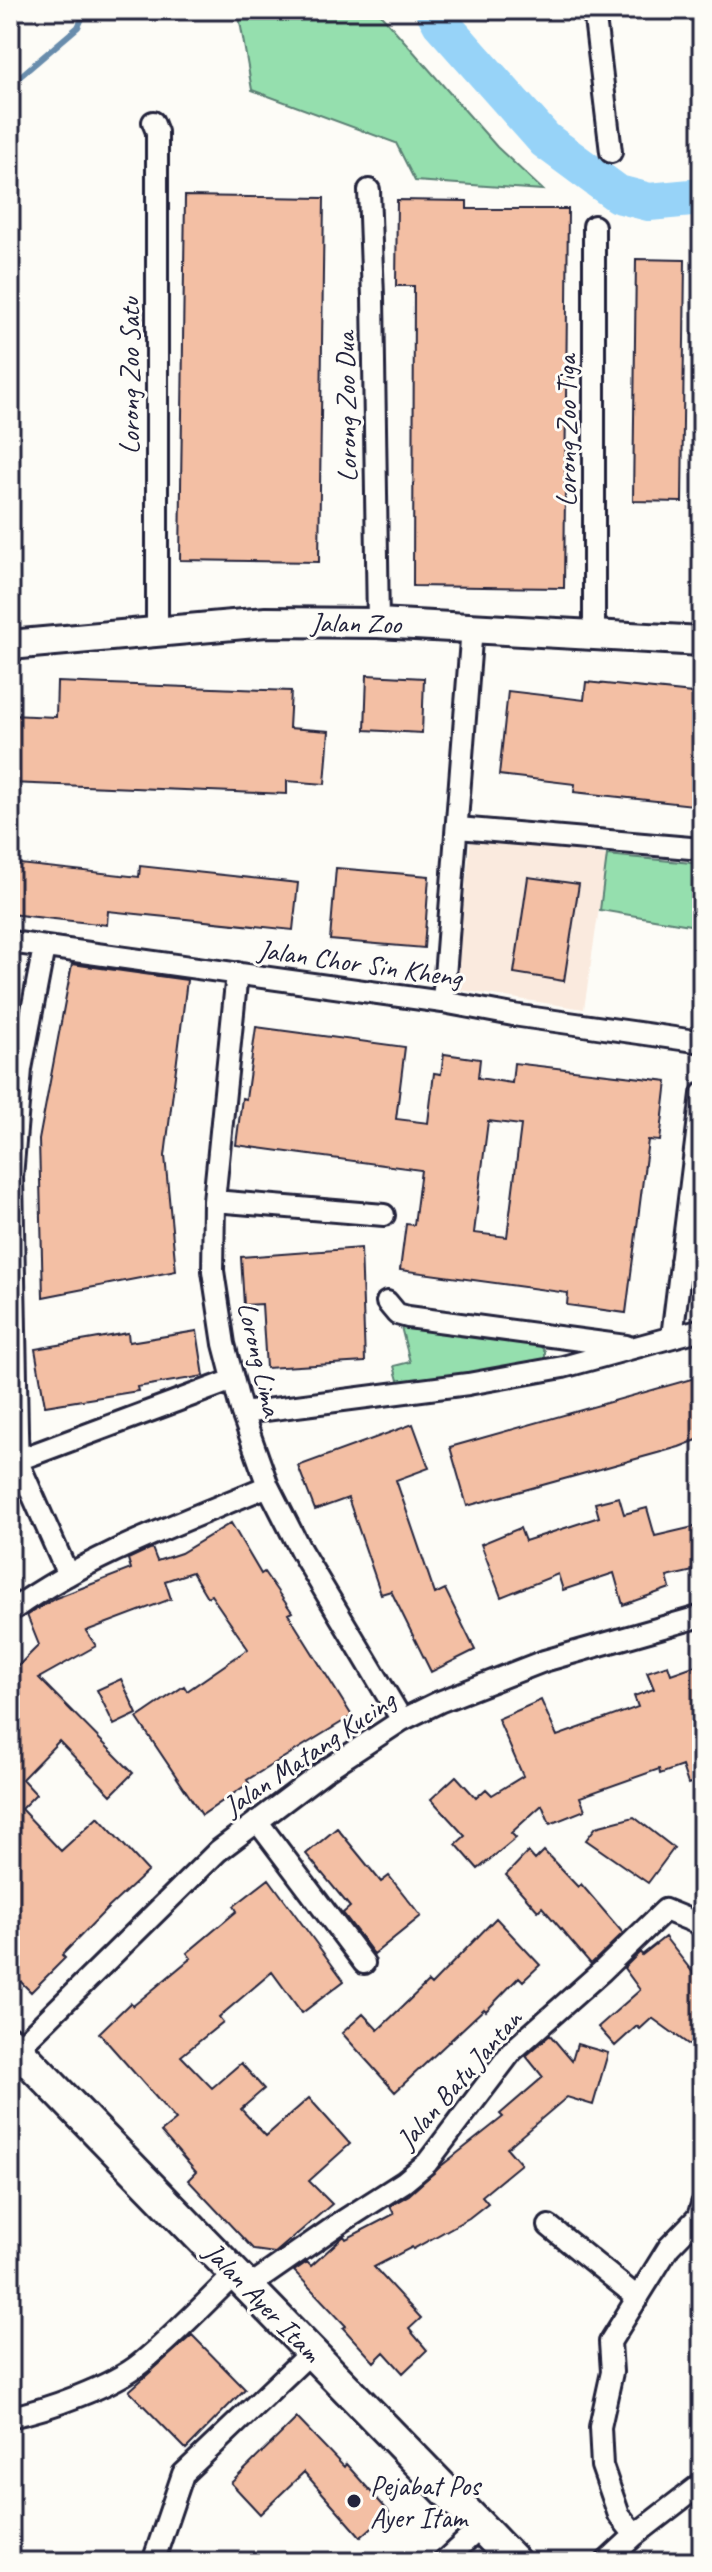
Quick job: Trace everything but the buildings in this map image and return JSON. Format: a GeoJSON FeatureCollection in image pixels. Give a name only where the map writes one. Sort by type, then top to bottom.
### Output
{"type":"FeatureCollection","features":[{"type":"Feature","properties":{"kind":"main road","name":"Jalan Zoo"},"geometry":{"type":"LineString","coordinates":[[10,645],[266,622],[472,627],[702,641]]}},
{"type":"Feature","properties":{"kind":"main road","name":"Jalan Ayer Itam"},"geometry":{"type":"LineString","coordinates":[[13,2046],[515,2562]]}},
{"type":"Feature","properties":{"kind":"street"},"geometry":{"type":"LineString","coordinates":[[594,10],[611,152]]}},
{"type":"Feature","properties":{"kind":"street","name":"Lorong Zoo Satu"},"geometry":{"type":"LineString","coordinates":[[153,122],[157,132],[157,631]]}},
{"type":"Feature","properties":{"kind":"street","name":"Lorong Zoo Dua"},"geometry":{"type":"LineString","coordinates":[[369,190],[378,623]]}},
{"type":"Feature","properties":{"kind":"street","name":"Lorong Zoo Tiga"},"geometry":{"type":"LineString","coordinates":[[594,226],[594,636]]}},
{"type":"Feature","properties":{"kind":"street"},"geometry":{"type":"LineString","coordinates":[[443,1002],[472,627]]}},
{"type":"Feature","properties":{"kind":"street"},"geometry":{"type":"LineString","coordinates":[[458,828],[702,849]]}},
{"type":"Feature","properties":{"kind":"street","name":"Jalan Chor Sin Kheng"},"geometry":{"type":"LineString","coordinates":[[10,942],[443,1002],[702,1042]]}},
{"type":"Feature","properties":{"kind":"street"},"geometry":{"type":"LineString","coordinates":[[44,947],[21,1069],[11,1176],[14,1463],[68,1575]]}},
{"type":"Feature","properties":{"kind":"street","name":"Lorong Lima"},"geometry":{"type":"LineString","coordinates":[[237,973],[214,1201],[213,1271],[224,1344],[242,1413],[268,1486],[301,1551],[402,1720]]}},
{"type":"Feature","properties":{"kind":"street"},"geometry":{"type":"LineString","coordinates":[[672,1337],[692,1262],[702,1094]]}},
{"type":"Feature","properties":{"kind":"street"},"geometry":{"type":"LineString","coordinates":[[214,1201],[384,1215]]}},
{"type":"Feature","properties":{"kind":"street"},"geometry":{"type":"LineString","coordinates":[[387,1302],[397,1314],[408,1317],[638,1347]]}},
{"type":"Feature","properties":{"kind":"street"},"geometry":{"type":"LineString","coordinates":[[242,1413],[468,1384],[563,1367],[702,1329]]}},
{"type":"Feature","properties":{"kind":"street"},"geometry":{"type":"LineString","coordinates":[[14,1463],[233,1380]]}},
{"type":"Feature","properties":{"kind":"street"},"geometry":{"type":"LineString","coordinates":[[15,1608],[47,1585],[137,1542],[268,1486]]}},
{"type":"Feature","properties":{"kind":"street","name":"Jalan Matang Kucing"},"geometry":{"type":"LineString","coordinates":[[13,2046],[218,1851],[323,1772],[402,1720],[439,1702],[544,1661],[702,1616]]}},
{"type":"Feature","properties":{"kind":"street"},"geometry":{"type":"LineString","coordinates":[[257,1821],[364,1963]]}},
{"type":"Feature","properties":{"kind":"street","name":"Jalan Batu Jantan"},"geometry":{"type":"LineString","coordinates":[[242,2281],[343,2221],[404,2182],[427,2163],[512,2051],[665,1910],[702,1925]]}},
{"type":"Feature","properties":{"kind":"street"},"geometry":{"type":"LineString","coordinates":[[635,2535],[619,2515],[602,2466],[600,2427],[612,2372],[610,2342],[669,2247],[698,2217],[702,2204]]}},
{"type":"Feature","properties":{"kind":"street"},"geometry":{"type":"LineString","coordinates":[[549,2226],[638,2298]]}},
{"type":"Feature","properties":{"kind":"street"},"geometry":{"type":"LineString","coordinates":[[10,2417],[106,2383],[139,2365],[242,2281]]}},
{"type":"Feature","properties":{"kind":"street"},"geometry":{"type":"LineString","coordinates":[[153,2562],[183,2474],[311,2352]]}},
{"type":"Feature","properties":{"kind":"street"},"geometry":{"type":"LineString","coordinates":[[606,2562],[635,2535],[702,2483]]}},
{"type":"Feature","properties":{"kind":"street"},"geometry":{"type":"LineString","coordinates":[[443,2562],[481,2527]]}},
{"type":"Feature","properties":{"kind":"shaded area"},"geometry":{"type":"Polygon","coordinates":[[[471,838],[607,855],[584,1009],[454,989],[471,838]]]}},
{"type":"Feature","properties":{"kind":"green space"},"geometry":{"type":"Polygon","coordinates":[[[238,10],[377,10],[497,147],[543,190],[415,181],[396,143],[252,90],[238,10]]]}},
{"type":"Feature","properties":{"kind":"green space"},"geometry":{"type":"Polygon","coordinates":[[[607,855],[702,864],[702,927],[600,910],[607,855]]]}},
{"type":"Feature","properties":{"kind":"green space"},"geometry":{"type":"Polygon","coordinates":[[[400,1323],[539,1345],[545,1351],[545,1362],[399,1384],[394,1366],[410,1362],[400,1323]]]}},
{"type":"Feature","properties":{"kind":"waterway"},"geometry":{"type":"LineString","coordinates":[[10,85],[78,27],[86,10]]}},
{"type":"Feature","properties":{"kind":"waterway"},"geometry":{"type":"LineString","coordinates":[[434,10],[441,23],[545,140],[618,194],[649,202],[702,197]]}},
{"type":"Feature","properties":{"kind":"place","name":"Pejabat Pos Ayer Itam"},"geometry":{"type":"Point","coordinates":[354,2501]}}]}
